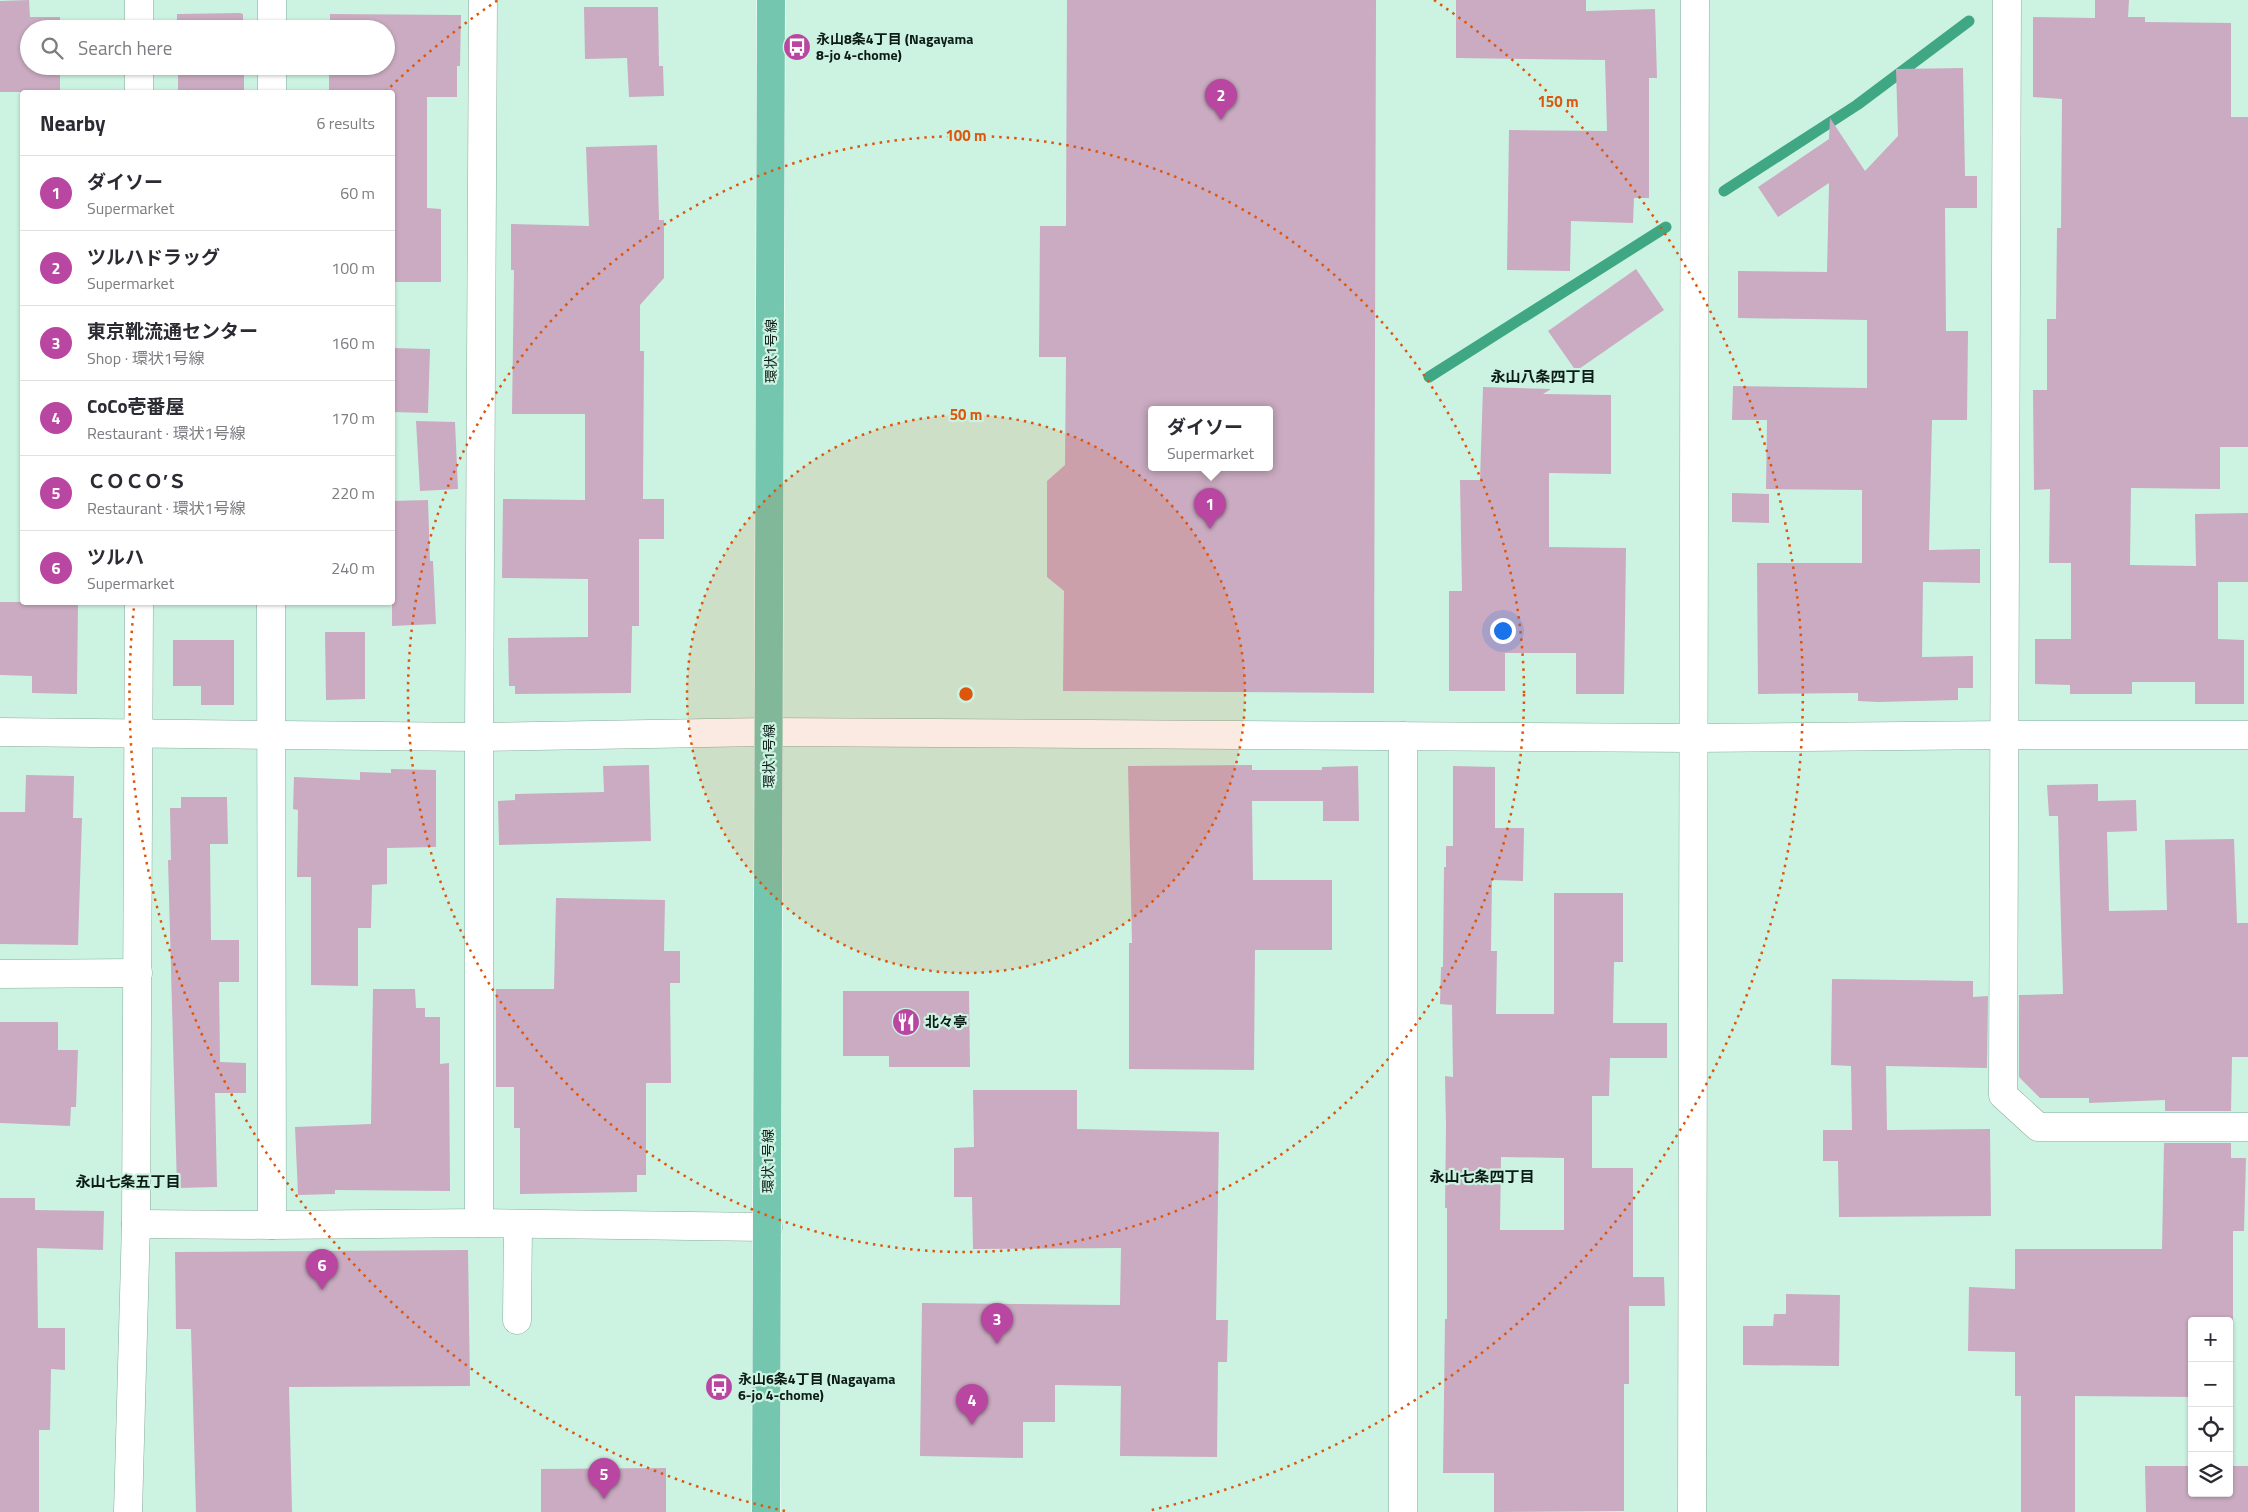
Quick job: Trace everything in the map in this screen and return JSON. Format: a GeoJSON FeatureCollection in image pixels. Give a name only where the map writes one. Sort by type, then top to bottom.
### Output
{"type":"FeatureCollection","features":[{"type":"Feature","properties":{"kind":"main road","name":"環状1号線"},"geometry":{"type":"LineString","coordinates":[[766,1512],[771,0]]}},
{"type":"Feature","properties":{"kind":"street"},"geometry":{"type":"LineString","coordinates":[[139,0],[139,20]]}},
{"type":"Feature","properties":{"kind":"street"},"geometry":{"type":"LineString","coordinates":[[272,0],[272,20]]}},
{"type":"Feature","properties":{"kind":"street"},"geometry":{"type":"LineString","coordinates":[[479,1223],[479,737],[483,0]]}},
{"type":"Feature","properties":{"kind":"street"},"geometry":{"type":"LineString","coordinates":[[1692,1512],[1695,0]]}},
{"type":"Feature","properties":{"kind":"street"},"geometry":{"type":"LineString","coordinates":[[2007,0],[2006,735],[2003,1095],[2038,1127],[2248,1127]]}},
{"type":"Feature","properties":{"kind":"street"},"geometry":{"type":"LineString","coordinates":[[139,75],[139,90]]}},
{"type":"Feature","properties":{"kind":"street"},"geometry":{"type":"LineString","coordinates":[[272,75],[272,90]]}},
{"type":"Feature","properties":{"kind":"street"},"geometry":{"type":"LineString","coordinates":[[128,1512],[136,1224],[138,605]]}},
{"type":"Feature","properties":{"kind":"street"},"geometry":{"type":"LineString","coordinates":[[271,605],[272,1225]]}},
{"type":"Feature","properties":{"kind":"street"},"geometry":{"type":"LineString","coordinates":[[0,732],[479,737],[769,732],[1693,738],[2248,735]]}},
{"type":"Feature","properties":{"kind":"street"},"geometry":{"type":"LineString","coordinates":[[1403,736],[1403,1512]]}},
{"type":"Feature","properties":{"kind":"street"},"geometry":{"type":"LineString","coordinates":[[0,974],[138,973]]}},
{"type":"Feature","properties":{"kind":"street"},"geometry":{"type":"LineString","coordinates":[[136,1224],[479,1223],[768,1228]]}},
{"type":"Feature","properties":{"kind":"street"},"geometry":{"type":"LineString","coordinates":[[517,1320],[518,1224]]}},
{"type":"Feature","properties":{"kind":"building"},"geometry":{"type":"Polygon","coordinates":[[[29,0],[30,17],[60,17],[60,20],[20,20],[20,75],[60,75],[60,90],[0,92],[0,1],[29,0]]]}},
{"type":"Feature","properties":{"kind":"building"},"geometry":{"type":"Polygon","coordinates":[[[1067,0],[1376,0],[1374,693],[1063,691],[1064,591],[1047,577],[1047,481],[1065,465],[1066,357],[1039,357],[1040,226],[1066,226],[1067,0]]]}},
{"type":"Feature","properties":{"kind":"building"},"geometry":{"type":"Polygon","coordinates":[[[1456,0],[1586,0],[1586,11],[1655,9],[1657,78],[1649,78],[1649,198],[1634,198],[1633,223],[1571,221],[1570,271],[1507,270],[1509,130],[1607,131],[1605,60],[1456,58],[1456,0]]]}},
{"type":"Feature","properties":{"kind":"building"},"geometry":{"type":"Polygon","coordinates":[[[2095,0],[2129,0],[2128,17],[2145,17],[2145,22],[2231,23],[2231,117],[2248,117],[2248,447],[2220,447],[2220,489],[2131,488],[2130,565],[2196,566],[2195,514],[2248,513],[2248,582],[2218,582],[2218,639],[2244,640],[2244,704],[2195,704],[2195,682],[2132,682],[2132,694],[2070,694],[2070,685],[2035,684],[2035,639],[2071,639],[2071,563],[2049,563],[2050,489],[2034,490],[2033,390],[2047,390],[2047,319],[2056,319],[2057,228],[2061,228],[2062,99],[2033,97],[2033,17],[2095,18],[2095,0]]]}},
{"type":"Feature","properties":{"kind":"building"},"geometry":{"type":"Polygon","coordinates":[[[584,7],[658,7],[659,66],[663,66],[664,96],[629,97],[627,58],[585,59],[584,7]]]}},
{"type":"Feature","properties":{"kind":"building"},"geometry":{"type":"Polygon","coordinates":[[[240,13],[243,14],[243,20],[177,20],[177,14],[240,13]]]}},
{"type":"Feature","properties":{"kind":"building"},"geometry":{"type":"Polygon","coordinates":[[[330,14],[461,15],[460,66],[457,66],[457,97],[427,97],[427,208],[441,209],[441,282],[395,282],[395,90],[329,90],[329,75],[395,75],[395,20],[330,20],[330,14]]]}},
{"type":"Feature","properties":{"kind":"building"},"geometry":{"type":"Polygon","coordinates":[[[1963,68],[1965,176],[1977,176],[1977,208],[1945,208],[1946,331],[1968,331],[1967,420],[1932,420],[1929,550],[1980,549],[1980,583],[1923,582],[1922,657],[1973,656],[1973,688],[1958,688],[1958,700],[1878,702],[1858,701],[1858,693],[1758,694],[1757,563],[1862,563],[1862,490],[1766,489],[1767,420],[1732,420],[1733,386],[1867,388],[1867,320],[1738,318],[1738,271],[1827,272],[1829,183],[1778,217],[1758,187],[1829,139],[1830,118],[1865,171],[1898,136],[1896,69],[1963,68]]]}},
{"type":"Feature","properties":{"kind":"building"},"geometry":{"type":"Polygon","coordinates":[[[178,75],[244,75],[244,90],[178,90],[178,75]]]}},
{"type":"Feature","properties":{"kind":"building"},"geometry":{"type":"Polygon","coordinates":[[[657,145],[659,220],[664,220],[664,278],[640,305],[640,351],[644,351],[643,499],[664,499],[664,539],[639,539],[639,626],[632,626],[631,693],[515,694],[515,686],[509,686],[508,638],[588,637],[588,579],[502,578],[503,499],[585,500],[585,414],[512,414],[514,270],[511,270],[511,224],[589,226],[586,147],[657,145]]]}},
{"type":"Feature","properties":{"kind":"building"},"geometry":{"type":"Polygon","coordinates":[[[1636,269],[1664,310],[1576,371],[1548,331],[1636,269]]]}},
{"type":"Feature","properties":{"kind":"building"},"geometry":{"type":"Polygon","coordinates":[[[395,348],[430,349],[428,413],[395,412],[395,348]]]}},
{"type":"Feature","properties":{"kind":"building"},"geometry":{"type":"Polygon","coordinates":[[[1483,387],[1551,389],[1543,394],[1611,395],[1611,474],[1549,473],[1549,547],[1626,548],[1624,694],[1576,694],[1576,653],[1505,653],[1505,691],[1449,691],[1449,591],[1462,591],[1460,480],[1480,480],[1483,387]]]}},
{"type":"Feature","properties":{"kind":"building"},"geometry":{"type":"Polygon","coordinates":[[[416,421],[455,422],[458,489],[420,491],[416,421]]]}},
{"type":"Feature","properties":{"kind":"building"},"geometry":{"type":"Polygon","coordinates":[[[1732,493],[1769,494],[1769,523],[1732,522],[1732,493]]]}},
{"type":"Feature","properties":{"kind":"building"},"geometry":{"type":"Polygon","coordinates":[[[428,500],[430,561],[433,561],[436,624],[392,626],[392,605],[395,605],[395,501],[428,500]]]}},
{"type":"Feature","properties":{"kind":"building"},"geometry":{"type":"Polygon","coordinates":[[[0,602],[20,602],[20,605],[78,605],[77,694],[32,693],[32,676],[0,675],[0,602]]]}},
{"type":"Feature","properties":{"kind":"building"},"geometry":{"type":"Polygon","coordinates":[[[325,632],[365,632],[365,699],[326,700],[325,632]]]}},
{"type":"Feature","properties":{"kind":"building"},"geometry":{"type":"Polygon","coordinates":[[[173,640],[234,640],[234,705],[201,705],[201,686],[173,686],[173,640]]]}},
{"type":"Feature","properties":{"kind":"building"},"geometry":{"type":"Polygon","coordinates":[[[649,765],[651,841],[499,845],[498,801],[515,800],[515,794],[604,792],[603,766],[649,765]]]}},
{"type":"Feature","properties":{"kind":"building"},"geometry":{"type":"Polygon","coordinates":[[[1252,765],[1252,770],[1322,770],[1322,767],[1358,766],[1359,821],[1323,821],[1323,801],[1252,801],[1253,880],[1332,880],[1332,950],[1255,950],[1254,1070],[1129,1069],[1129,943],[1132,943],[1128,766],[1252,765]]]}},
{"type":"Feature","properties":{"kind":"building"},"geometry":{"type":"Polygon","coordinates":[[[1453,766],[1495,767],[1495,828],[1524,828],[1523,881],[1492,880],[1491,951],[1497,951],[1496,1014],[1554,1014],[1554,893],[1623,893],[1623,962],[1614,962],[1613,1023],[1667,1023],[1667,1058],[1610,1058],[1609,1096],[1592,1096],[1592,1168],[1633,1168],[1633,1277],[1664,1277],[1665,1306],[1629,1306],[1629,1384],[1624,1384],[1624,1511],[1494,1512],[1494,1473],[1443,1473],[1445,1319],[1447,1319],[1445,1076],[1453,1077],[1452,1005],[1440,1004],[1441,967],[1443,967],[1444,867],[1446,867],[1446,846],[1453,846],[1453,766]],[[1501,1157],[1500,1230],[1564,1230],[1564,1158],[1501,1157]]]}},
{"type":"Feature","properties":{"kind":"building"},"geometry":{"type":"Polygon","coordinates":[[[391,769],[436,770],[436,847],[387,848],[387,884],[372,885],[371,928],[358,928],[358,986],[311,985],[311,877],[297,877],[298,810],[293,809],[294,777],[360,780],[360,772],[391,773],[391,769]]]}},
{"type":"Feature","properties":{"kind":"building"},"geometry":{"type":"Polygon","coordinates":[[[26,775],[74,776],[73,818],[82,818],[78,945],[0,944],[0,812],[25,812],[26,775]]]}},
{"type":"Feature","properties":{"kind":"building"},"geometry":{"type":"Polygon","coordinates":[[[2098,784],[2098,801],[2136,800],[2137,831],[2107,832],[2109,911],[2167,910],[2165,840],[2234,839],[2237,923],[2248,923],[2248,1057],[2232,1057],[2231,1111],[2165,1111],[2165,1100],[2089,1103],[2089,1098],[2040,1098],[2019,1077],[2019,995],[2063,994],[2058,816],[2049,816],[2047,785],[2098,784]]]}},
{"type":"Feature","properties":{"kind":"building"},"geometry":{"type":"Polygon","coordinates":[[[181,797],[227,797],[228,844],[210,844],[211,940],[239,940],[239,982],[219,982],[220,1062],[246,1063],[246,1093],[215,1093],[217,1187],[177,1188],[168,860],[171,860],[170,808],[181,808],[181,797]]]}},
{"type":"Feature","properties":{"kind":"building"},"geometry":{"type":"Polygon","coordinates":[[[556,898],[665,900],[664,951],[680,951],[680,983],[670,983],[671,1083],[646,1083],[646,1175],[637,1175],[637,1192],[520,1194],[520,1128],[514,1128],[514,1087],[496,1087],[496,989],[554,989],[556,898]]]}},
{"type":"Feature","properties":{"kind":"building"},"geometry":{"type":"Polygon","coordinates":[[[1832,979],[1973,981],[1973,997],[1988,996],[1987,1068],[1886,1066],[1887,1130],[1990,1129],[1991,1216],[1839,1217],[1838,1161],[1823,1161],[1823,1130],[1852,1130],[1851,1066],[1831,1065],[1832,979]]]}},
{"type":"Feature","properties":{"kind":"building"},"geometry":{"type":"Polygon","coordinates":[[[373,989],[415,989],[416,1008],[425,1008],[425,1017],[440,1017],[440,1064],[449,1063],[450,1191],[335,1190],[335,1194],[298,1195],[295,1127],[371,1124],[373,989]]]}},
{"type":"Feature","properties":{"kind":"building","name":"北々亭"},"geometry":{"type":"Polygon","coordinates":[[[843,991],[969,991],[970,1067],[889,1067],[889,1056],[843,1056],[843,991]]]}},
{"type":"Feature","properties":{"kind":"building"},"geometry":{"type":"Polygon","coordinates":[[[0,1022],[58,1022],[58,1050],[78,1050],[76,1107],[71,1107],[70,1126],[0,1123],[0,1022]]]}},
{"type":"Feature","properties":{"kind":"building"},"geometry":{"type":"Polygon","coordinates":[[[973,1090],[1077,1090],[1077,1129],[1219,1132],[1216,1320],[1228,1320],[1227,1362],[1218,1362],[1217,1457],[1120,1456],[1121,1386],[1055,1385],[1055,1422],[1023,1422],[1023,1458],[920,1456],[922,1303],[1120,1305],[1121,1248],[973,1249],[972,1197],[954,1197],[954,1148],[974,1147],[973,1090]]]}},
{"type":"Feature","properties":{"kind":"building"},"geometry":{"type":"Polygon","coordinates":[[[2164,1143],[2231,1143],[2231,1158],[2246,1158],[2244,1231],[2233,1231],[2233,1317],[2188,1317],[2188,1397],[2075,1396],[2075,1512],[2021,1512],[2021,1396],[2015,1396],[2015,1352],[1968,1351],[1969,1287],[2015,1289],[2015,1249],[2162,1249],[2164,1143]]]}},
{"type":"Feature","properties":{"kind":"building"},"geometry":{"type":"Polygon","coordinates":[[[0,1198],[35,1198],[35,1210],[104,1211],[103,1250],[37,1248],[38,1328],[65,1328],[65,1370],[51,1369],[50,1430],[39,1430],[39,1512],[0,1512],[0,1198]]]}},
{"type":"Feature","properties":{"kind":"building"},"geometry":{"type":"Polygon","coordinates":[[[468,1250],[470,1386],[289,1387],[292,1512],[196,1512],[191,1329],[176,1329],[175,1252],[468,1250]]]}},
{"type":"Feature","properties":{"kind":"building"},"geometry":{"type":"Polygon","coordinates":[[[1786,1294],[1840,1295],[1839,1366],[1743,1365],[1743,1326],[1773,1326],[1774,1314],[1786,1314],[1786,1294]]]}},
{"type":"Feature","properties":{"kind":"building"},"geometry":{"type":"Polygon","coordinates":[[[2145,1466],[2188,1466],[2188,1497],[2233,1497],[2233,1466],[2248,1466],[2248,1512],[2146,1512],[2145,1466]]]}},
{"type":"Feature","properties":{"kind":"building"},"geometry":{"type":"Polygon","coordinates":[[[666,1468],[666,1512],[541,1512],[541,1469],[666,1468]]]}},
{"type":"Feature","properties":{"kind":"waterway"},"geometry":{"type":"LineString","coordinates":[[1724,191],[1857,105],[1969,21]]}},
{"type":"Feature","properties":{"kind":"waterway"},"geometry":{"type":"LineString","coordinates":[[1429,377],[1666,227]]}},
{"type":"Feature","properties":{"kind":"place","name":"永山8条4丁目 (Nagayama 8-jo 4-chome)"},"geometry":{"type":"Point","coordinates":[797,47]}},
{"type":"Feature","properties":{"kind":"place","name":"ツルハドラッグ"},"geometry":{"type":"Point","coordinates":[1221,120]}},
{"type":"Feature","properties":{"kind":"place","name":"ダイソー"},"geometry":{"type":"Point","coordinates":[1210,529]}},
{"type":"Feature","properties":{"kind":"place","name":"北々亭"},"geometry":{"type":"Point","coordinates":[906,1022]}},
{"type":"Feature","properties":{"kind":"place","name":"ツルハ"},"geometry":{"type":"Point","coordinates":[322,1290]}},
{"type":"Feature","properties":{"kind":"place","name":"東京靴流通センター"},"geometry":{"type":"Point","coordinates":[997,1344]}},
{"type":"Feature","properties":{"kind":"place","name":"永山6条4丁目 (Nagayama 6-jo 4-chome)"},"geometry":{"type":"Point","coordinates":[719,1387]}},
{"type":"Feature","properties":{"kind":"place","name":"CoCo壱番屋"},"geometry":{"type":"Point","coordinates":[972,1425]}},
{"type":"Feature","properties":{"kind":"place","name":"ＣＯＣＯ’Ｓ"},"geometry":{"type":"Point","coordinates":[604,1499]}},
{"type":"Feature","properties":{"kind":"district","name":"永山八条四丁目"},"geometry":{"type":"Point","coordinates":[1543,377]}},
{"type":"Feature","properties":{"kind":"district","name":"永山七条四丁目"},"geometry":{"type":"Point","coordinates":[1482,1177]}},
{"type":"Feature","properties":{"kind":"district","name":"永山七条五丁目"},"geometry":{"type":"Point","coordinates":[128,1182]}}]}
